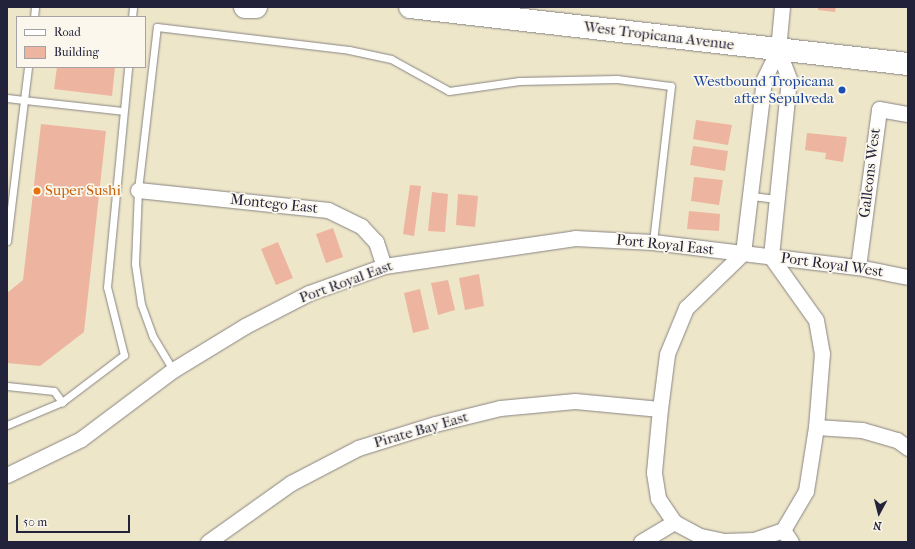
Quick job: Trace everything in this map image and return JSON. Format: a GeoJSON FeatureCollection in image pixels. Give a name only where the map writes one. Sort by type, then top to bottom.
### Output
{"type":"FeatureCollection","features":[{"type":"Feature","properties":{"kind":"main road"},"geometry":{"type":"LineString","coordinates":[[245,7],[256,7]]}},
{"type":"Feature","properties":{"kind":"main road","name":"West Tropicana Avenue"},"geometry":{"type":"LineString","coordinates":[[410,7],[908,64]]}},
{"type":"Feature","properties":{"kind":"street"},"geometry":{"type":"LineString","coordinates":[[778,50],[790,79],[771,257],[816,320],[822,353],[816,427],[806,490],[787,536],[724,542],[700,536],[674,522],[658,498],[654,472],[660,409],[667,354],[686,308],[749,254],[751,196],[764,79],[778,50],[782,7]]}},
{"type":"Feature","properties":{"kind":"street","name":"Galleons West"},"geometry":{"type":"LineString","coordinates":[[858,267],[879,109],[908,114]]}},
{"type":"Feature","properties":{"kind":"street","name":"Montego East"},"geometry":{"type":"LineString","coordinates":[[138,190],[328,210],[361,226],[376,242],[384,266]]}},
{"type":"Feature","properties":{"kind":"street","name":"Port Royal East"},"geometry":{"type":"LineString","coordinates":[[7,475],[81,439],[173,370],[309,293],[384,266],[575,238],[653,242],[749,254]]}},
{"type":"Feature","properties":{"kind":"street","name":"Port Royal West"},"geometry":{"type":"LineString","coordinates":[[749,254],[858,267],[908,277]]}},
{"type":"Feature","properties":{"kind":"street","name":"Pirate Bay East"},"geometry":{"type":"LineString","coordinates":[[208,542],[292,483],[358,448],[435,424],[500,408],[574,401],[660,409]]}},
{"type":"Feature","properties":{"kind":"street"},"geometry":{"type":"LineString","coordinates":[[816,427],[862,430],[897,440],[908,448]]}},
{"type":"Feature","properties":{"kind":"street"},"geometry":{"type":"LineString","coordinates":[[641,542],[674,522]]}},
{"type":"Feature","properties":{"kind":"lane"},"geometry":{"type":"LineString","coordinates":[[173,370],[153,337],[141,304],[135,264],[138,190],[157,27],[370,54],[391,59],[449,91],[519,82],[595,80],[671,86],[653,242]]}},
{"type":"Feature","properties":{"kind":"lane"},"geometry":{"type":"LineString","coordinates":[[7,240],[28,68]]}},
{"type":"Feature","properties":{"kind":"lane"},"geometry":{"type":"LineString","coordinates":[[7,425],[62,402],[124,355],[107,287],[128,68]]}},
{"type":"Feature","properties":{"kind":"lane"},"geometry":{"type":"LineString","coordinates":[[7,98],[123,111]]}},
{"type":"Feature","properties":{"kind":"lane"},"geometry":{"type":"LineString","coordinates":[[751,196],[777,199]]}},
{"type":"Feature","properties":{"kind":"lane"},"geometry":{"type":"LineString","coordinates":[[7,386],[54,391],[62,402]]}},
{"type":"Feature","properties":{"kind":"building"},"geometry":{"type":"Polygon","coordinates":[[[818,7],[836,7],[835,12],[818,10],[818,7]]]}},
{"type":"Feature","properties":{"kind":"building"},"geometry":{"type":"Polygon","coordinates":[[[57,68],[115,68],[112,96],[54,89],[57,68]]]}},
{"type":"Feature","properties":{"kind":"building"},"geometry":{"type":"Polygon","coordinates":[[[696,120],[732,125],[728,145],[693,139],[696,120]]]}},
{"type":"Feature","properties":{"kind":"building"},"geometry":{"type":"Polygon","coordinates":[[[41,124],[106,131],[84,332],[40,366],[7,363],[7,293],[23,280],[41,124]]]}},
{"type":"Feature","properties":{"kind":"building"},"geometry":{"type":"Polygon","coordinates":[[[807,133],[847,137],[843,162],[825,159],[826,153],[805,150],[807,133]]]}},
{"type":"Feature","properties":{"kind":"building"},"geometry":{"type":"Polygon","coordinates":[[[693,146],[728,151],[725,171],[690,165],[693,146]]]}},
{"type":"Feature","properties":{"kind":"building"},"geometry":{"type":"Polygon","coordinates":[[[694,177],[723,180],[719,205],[691,201],[694,177]]]}},
{"type":"Feature","properties":{"kind":"building"},"geometry":{"type":"Polygon","coordinates":[[[410,185],[421,186],[414,236],[403,234],[410,185]]]}},
{"type":"Feature","properties":{"kind":"building"},"geometry":{"type":"Polygon","coordinates":[[[432,192],[448,194],[445,232],[428,231],[432,192]]]}},
{"type":"Feature","properties":{"kind":"building"},"geometry":{"type":"Polygon","coordinates":[[[458,194],[478,196],[475,227],[456,225],[458,194]]]}},
{"type":"Feature","properties":{"kind":"building"},"geometry":{"type":"Polygon","coordinates":[[[689,211],[720,214],[719,231],[687,229],[689,211]]]}},
{"type":"Feature","properties":{"kind":"building"},"geometry":{"type":"Polygon","coordinates":[[[333,228],[343,257],[326,263],[316,234],[333,228]]]}},
{"type":"Feature","properties":{"kind":"building"},"geometry":{"type":"Polygon","coordinates":[[[278,242],[293,278],[276,285],[261,249],[278,242]]]}},
{"type":"Feature","properties":{"kind":"building"},"geometry":{"type":"Polygon","coordinates":[[[479,274],[484,306],[465,310],[459,278],[479,274]]]}},
{"type":"Feature","properties":{"kind":"building"},"geometry":{"type":"Polygon","coordinates":[[[448,280],[455,310],[438,315],[431,283],[448,280]]]}},
{"type":"Feature","properties":{"kind":"building"},"geometry":{"type":"Polygon","coordinates":[[[420,289],[429,329],[413,333],[404,293],[420,289]]]}},
{"type":"Feature","properties":{"kind":"place","name":"Westbound Tropicana after Sepulveda"},"geometry":{"type":"Point","coordinates":[842,90]}},
{"type":"Feature","properties":{"kind":"place","name":"Super Sushi"},"geometry":{"type":"Point","coordinates":[37,191]}}]}
